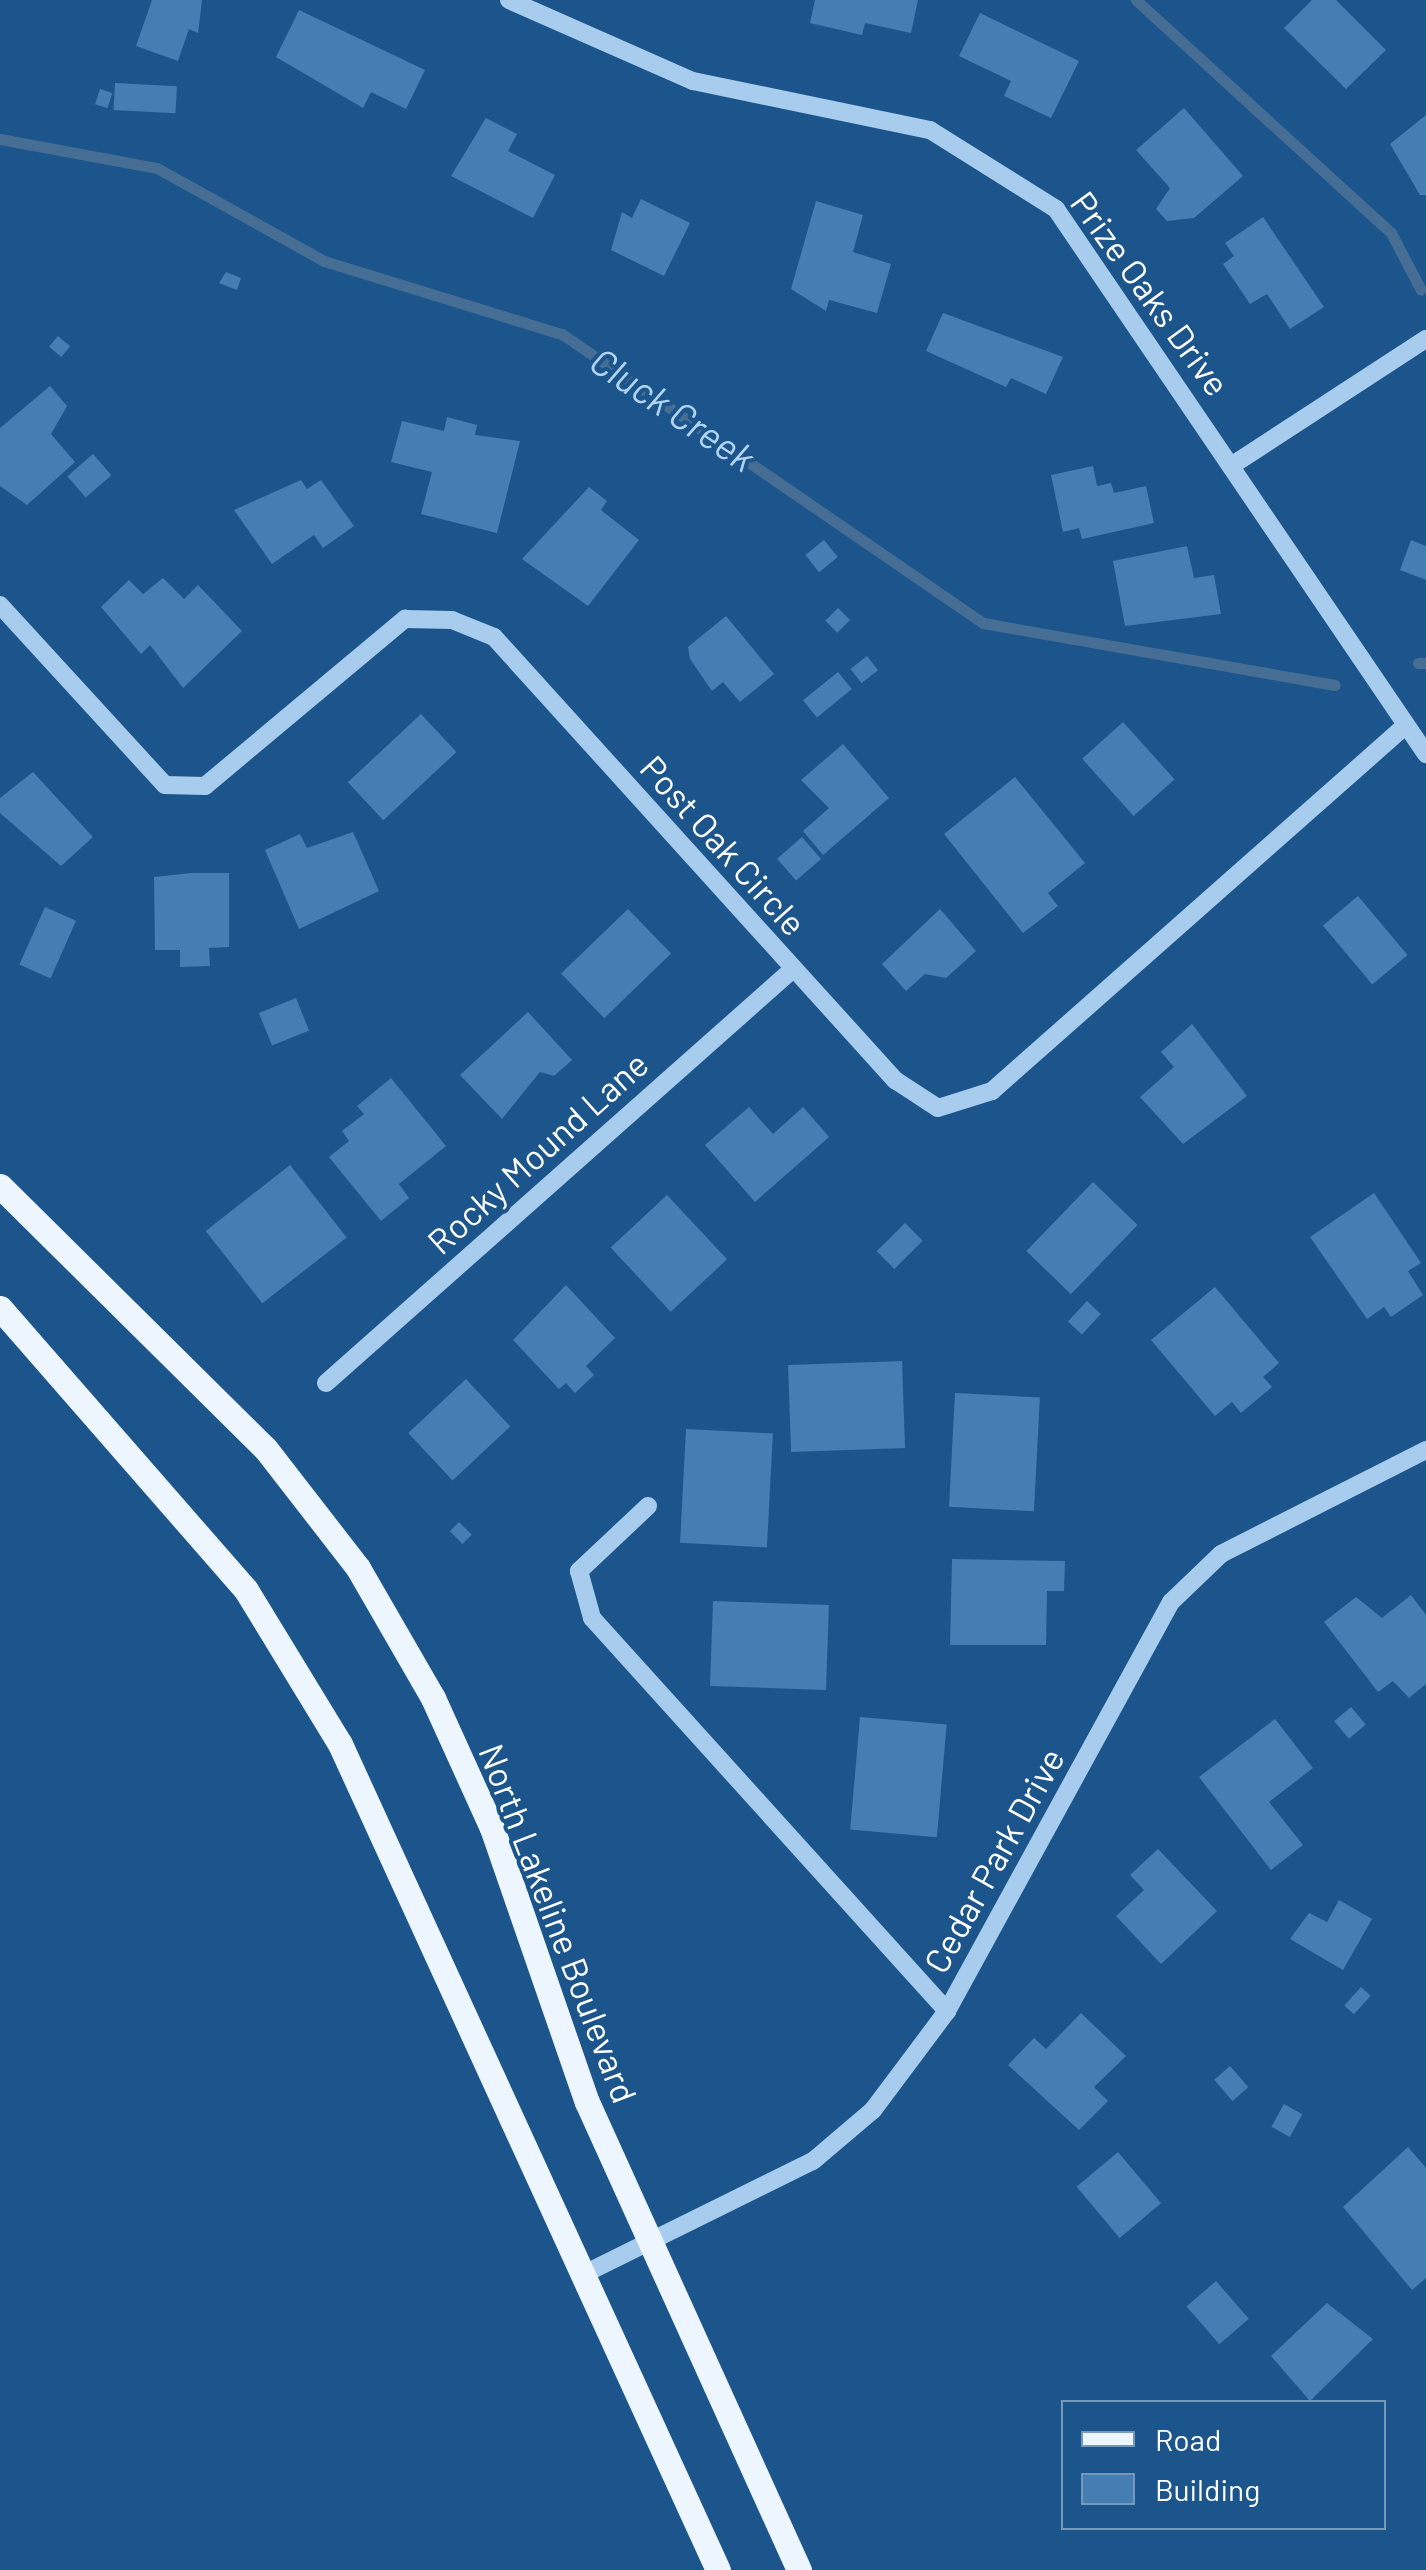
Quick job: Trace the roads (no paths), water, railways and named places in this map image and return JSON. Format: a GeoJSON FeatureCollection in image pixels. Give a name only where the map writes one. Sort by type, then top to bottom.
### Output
{"type":"FeatureCollection","features":[{"type":"Feature","properties":{"kind":"main road","name":"North Lakeline Boulevard"},"geometry":{"type":"LineString","coordinates":[[0,1186],[154,1328],[266,1448],[358,1568],[433,1698],[492,1828],[588,2102],[798,2570]]}},
{"type":"Feature","properties":{"kind":"main road"},"geometry":{"type":"LineString","coordinates":[[0,1308],[246,1590],[340,1744],[718,2570]]}},
{"type":"Feature","properties":{"kind":"street","name":"Prize Oaks Drive"},"geometry":{"type":"LineString","coordinates":[[509,0],[693,81],[930,130],[1056,209],[1234,464],[1426,754]]}},
{"type":"Feature","properties":{"kind":"street"},"geometry":{"type":"LineString","coordinates":[[1234,464],[1426,339]]}},
{"type":"Feature","properties":{"kind":"street","name":"Post Oak Circle"},"geometry":{"type":"LineString","coordinates":[[0,605],[165,785],[205,786],[405,619],[452,620],[494,637],[894,1080],[938,1108],[992,1091],[1405,726]]}},
{"type":"Feature","properties":{"kind":"street","name":"Rocky Mound Lane"},"geometry":{"type":"LineString","coordinates":[[326,1383],[792,970]]}},
{"type":"Feature","properties":{"kind":"street","name":"Cedar Park Drive"},"geometry":{"type":"LineString","coordinates":[[584,2274],[652,2246],[812,2161],[873,2110],[947,2011],[1171,1602],[1220,1554],[1426,1450]]}},
{"type":"Feature","properties":{"kind":"street"},"geometry":{"type":"LineString","coordinates":[[648,1506],[579,1571],[592,1618],[947,2011]]}},
{"type":"Feature","properties":{"kind":"waterway"},"geometry":{"type":"LineString","coordinates":[[1136,0],[1391,233],[1421,290]]}},
{"type":"Feature","properties":{"kind":"waterway","name":"Cluck Creek"},"geometry":{"type":"LineString","coordinates":[[0,139],[157,168],[324,261],[562,334],[983,623],[1335,685]]}},
{"type":"Feature","properties":{"kind":"waterway","name":"Cluck Creek"},"geometry":{"type":"LineString","coordinates":[[1418,663],[1426,663]]}}]}
